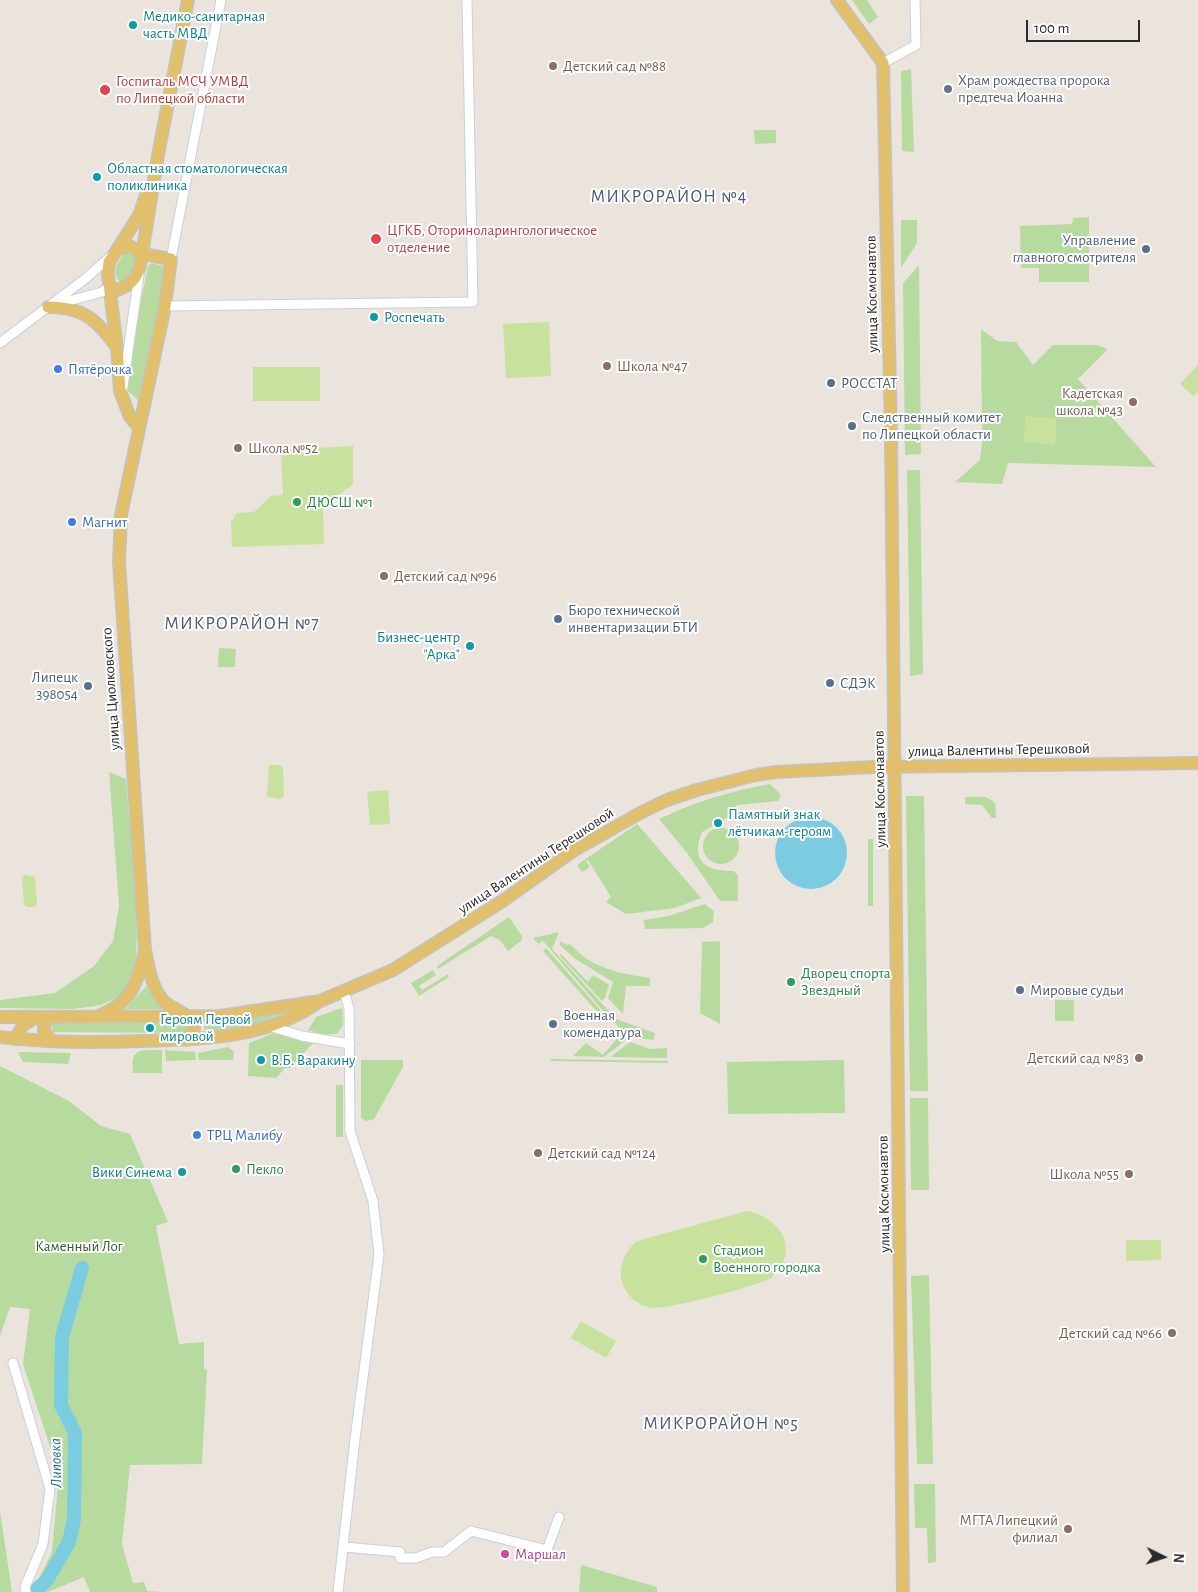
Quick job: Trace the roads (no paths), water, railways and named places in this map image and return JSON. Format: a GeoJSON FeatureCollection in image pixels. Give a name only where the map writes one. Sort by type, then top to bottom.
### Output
{"type":"FeatureCollection","features":[{"type":"Feature","properties":{"kind":"main road"},"geometry":{"type":"LineString","coordinates":[[110,286],[117,290],[126,286],[139,275],[158,155],[188,0]]}},
{"type":"Feature","properties":{"kind":"main road"},"geometry":{"type":"LineString","coordinates":[[837,0],[883,63]]}},
{"type":"Feature","properties":{"kind":"main road","name":"улица Космонавтов"},"geometry":{"type":"LineString","coordinates":[[883,63],[891,435],[903,1592]]}},
{"type":"Feature","properties":{"kind":"main road"},"geometry":{"type":"LineString","coordinates":[[138,427],[130,417],[122,396],[108,275],[115,252],[140,215],[158,155]]}},
{"type":"Feature","properties":{"kind":"main road"},"geometry":{"type":"LineString","coordinates":[[115,252],[130,246],[142,254],[171,259]]}},
{"type":"Feature","properties":{"kind":"main road","name":"улица Циолковского"},"geometry":{"type":"LineString","coordinates":[[145,950],[119,562],[121,515],[165,306],[171,259]]}},
{"type":"Feature","properties":{"kind":"main road"},"geometry":{"type":"LineString","coordinates":[[48,307],[65,307],[86,314],[100,326],[117,348]]}},
{"type":"Feature","properties":{"kind":"main road","name":"улица Валентины Терешковой"},"geometry":{"type":"LineString","coordinates":[[0,1037],[52,1042],[187,1040],[231,1036],[288,1021],[320,1001],[393,970],[417,956],[595,837],[667,800],[762,774],[814,769],[1198,763]]}},
{"type":"Feature","properties":{"kind":"main road"},"geometry":{"type":"LineString","coordinates":[[96,1018],[115,1009],[134,990],[145,950]]}},
{"type":"Feature","properties":{"kind":"main road"},"geometry":{"type":"LineString","coordinates":[[145,950],[152,982],[163,1001],[190,1018],[194,1028],[187,1040]]}},
{"type":"Feature","properties":{"kind":"main road","name":"улица Валентины Терешковой"},"geometry":{"type":"LineString","coordinates":[[0,1017],[190,1018],[220,1016],[320,1001]]}},
{"type":"Feature","properties":{"kind":"main road"},"geometry":{"type":"LineString","coordinates":[[15,1039],[24,1025],[34,1018]]}},
{"type":"Feature","properties":{"kind":"main road"},"geometry":{"type":"LineString","coordinates":[[48,1018],[44,1024],[44,1032],[52,1042]]}},
{"type":"Feature","properties":{"kind":"street"},"geometry":{"type":"LineString","coordinates":[[171,259],[221,0]]}},
{"type":"Feature","properties":{"kind":"street"},"geometry":{"type":"LineString","coordinates":[[165,306],[473,302],[467,0]]}},
{"type":"Feature","properties":{"kind":"street"},"geometry":{"type":"LineString","coordinates":[[883,63],[916,45],[915,0]]}},
{"type":"Feature","properties":{"kind":"street"},"geometry":{"type":"LineString","coordinates":[[0,343],[48,307],[115,252]]}},
{"type":"Feature","properties":{"kind":"street"},"geometry":{"type":"LineString","coordinates":[[122,396],[139,275]]}},
{"type":"Feature","properties":{"kind":"street"},"geometry":{"type":"LineString","coordinates":[[48,307],[73,298],[102,292],[110,286]]}},
{"type":"Feature","properties":{"kind":"street"},"geometry":{"type":"LineString","coordinates":[[338,1592],[354,1439],[379,1255],[372,1201],[350,1131],[350,1025],[349,1008],[344,992]]}},
{"type":"Feature","properties":{"kind":"street"},"geometry":{"type":"LineString","coordinates":[[335,1041],[344,1037],[350,1025]]}},
{"type":"Feature","properties":{"kind":"street"},"geometry":{"type":"LineString","coordinates":[[269,1026],[302,1036],[350,1044]]}},
{"type":"Feature","properties":{"kind":"street"},"geometry":{"type":"LineString","coordinates":[[13,1363],[50,1489],[43,1544],[26,1590]]}},
{"type":"Feature","properties":{"kind":"street"},"geometry":{"type":"LineString","coordinates":[[344,1546],[400,1552],[400,1558],[416,1558],[432,1552],[444,1552],[471,1531],[547,1550],[560,1517]]}},
{"type":"Feature","properties":{"kind":"water"},"geometry":{"type":"Polygon","coordinates":[[[811,817],[831,823],[841,833],[847,853],[841,873],[831,883],[811,889],[791,883],[781,873],[775,853],[781,833],[791,823],[811,817]]]}},
{"type":"Feature","properties":{"kind":"waterway","name":"Липовка"},"geometry":{"type":"LineString","coordinates":[[34,1592],[47,1580],[69,1542],[74,1519],[75,1433],[61,1405],[62,1337],[82,1268]]}},
{"type":"Feature","properties":{"kind":"place","name":"Медико-санитарная часть МВД"},"geometry":{"type":"Point","coordinates":[133,25]}},
{"type":"Feature","properties":{"kind":"place","name":"Детский сад №88"},"geometry":{"type":"Point","coordinates":[553,66]}},
{"type":"Feature","properties":{"kind":"place","name":"Храм рождества пророка предтеча Иоанна"},"geometry":{"type":"Point","coordinates":[948,89]}},
{"type":"Feature","properties":{"kind":"place","name":"Госпиталь МСЧ УМВД по Липецкой области"},"geometry":{"type":"Point","coordinates":[105,90]}},
{"type":"Feature","properties":{"kind":"place","name":"Областная стоматологическая поликлиника"},"geometry":{"type":"Point","coordinates":[97,177]}},
{"type":"Feature","properties":{"kind":"place","name":"ЦГКБ, Оториноларингологическое отделение"},"geometry":{"type":"Point","coordinates":[376,239]}},
{"type":"Feature","properties":{"kind":"place","name":"Управление главного смотрителя"},"geometry":{"type":"Point","coordinates":[1146,249]}},
{"type":"Feature","properties":{"kind":"place","name":"Роспечать"},"geometry":{"type":"Point","coordinates":[374,317]}},
{"type":"Feature","properties":{"kind":"place","name":"Школа №47"},"geometry":{"type":"Point","coordinates":[607,366]}},
{"type":"Feature","properties":{"kind":"place","name":"Пятёрочка"},"geometry":{"type":"Point","coordinates":[58,369]}},
{"type":"Feature","properties":{"kind":"place","name":"РОССТАТ"},"geometry":{"type":"Point","coordinates":[831,383]}},
{"type":"Feature","properties":{"kind":"place","name":"Кадетская школа №43"},"geometry":{"type":"Point","coordinates":[1133,402]}},
{"type":"Feature","properties":{"kind":"place","name":"Следственный комитет по Липецкой области"},"geometry":{"type":"Point","coordinates":[852,426]}},
{"type":"Feature","properties":{"kind":"place","name":"Школа №52"},"geometry":{"type":"Point","coordinates":[238,448]}},
{"type":"Feature","properties":{"kind":"place","name":"ДЮСШ №1"},"geometry":{"type":"Point","coordinates":[297,502]}},
{"type":"Feature","properties":{"kind":"place","name":"Магнит"},"geometry":{"type":"Point","coordinates":[72,522]}},
{"type":"Feature","properties":{"kind":"place","name":"Детский сад №96"},"geometry":{"type":"Point","coordinates":[384,576]}},
{"type":"Feature","properties":{"kind":"place","name":"Бюро технической инвентаризации БТИ"},"geometry":{"type":"Point","coordinates":[558,619]}},
{"type":"Feature","properties":{"kind":"place","name":"Бизнес-центр \"Арка\""},"geometry":{"type":"Point","coordinates":[470,646]}},
{"type":"Feature","properties":{"kind":"place","name":"СДЭК"},"geometry":{"type":"Point","coordinates":[830,683]}},
{"type":"Feature","properties":{"kind":"place","name":"Липецк 398054"},"geometry":{"type":"Point","coordinates":[88,686]}},
{"type":"Feature","properties":{"kind":"place","name":"Памятный знак лётчикам-героям"},"geometry":{"type":"Point","coordinates":[718,823]}},
{"type":"Feature","properties":{"kind":"place","name":"Дворец спорта Звездный"},"geometry":{"type":"Point","coordinates":[791,982]}},
{"type":"Feature","properties":{"kind":"place","name":"Мировые судьи"},"geometry":{"type":"Point","coordinates":[1020,990]}},
{"type":"Feature","properties":{"kind":"place","name":"Военная комендатура"},"geometry":{"type":"Point","coordinates":[553,1024]}},
{"type":"Feature","properties":{"kind":"place","name":"Героям Первой мировой"},"geometry":{"type":"Point","coordinates":[150,1028]}},
{"type":"Feature","properties":{"kind":"place","name":"Детский сад №83"},"geometry":{"type":"Point","coordinates":[1139,1058]}},
{"type":"Feature","properties":{"kind":"place","name":"В.Б. Варакину"},"geometry":{"type":"Point","coordinates":[261,1060]}},
{"type":"Feature","properties":{"kind":"place","name":"ТРЦ Малибу"},"geometry":{"type":"Point","coordinates":[197,1135]}},
{"type":"Feature","properties":{"kind":"place","name":"Детский сад №124"},"geometry":{"type":"Point","coordinates":[538,1153]}},
{"type":"Feature","properties":{"kind":"place","name":"Пекло"},"geometry":{"type":"Point","coordinates":[236,1169]}},
{"type":"Feature","properties":{"kind":"place","name":"Вики Синема"},"geometry":{"type":"Point","coordinates":[182,1172]}},
{"type":"Feature","properties":{"kind":"place","name":"Школа №55"},"geometry":{"type":"Point","coordinates":[1129,1174]}},
{"type":"Feature","properties":{"kind":"place","name":"Стадион Военного городка"},"geometry":{"type":"Point","coordinates":[703,1259]}},
{"type":"Feature","properties":{"kind":"place","name":"Детский сад №66"},"geometry":{"type":"Point","coordinates":[1172,1333]}},
{"type":"Feature","properties":{"kind":"place","name":"МГТА Липецкий филиал"},"geometry":{"type":"Point","coordinates":[1068,1529]}},
{"type":"Feature","properties":{"kind":"place","name":"Маршал"},"geometry":{"type":"Point","coordinates":[505,1554]}},
{"type":"Feature","properties":{"kind":"district","name":"МИКРОРАЙОН №4"},"geometry":{"type":"Point","coordinates":[669,197]}},
{"type":"Feature","properties":{"kind":"district","name":"МИКРОРАЙОН №7"},"geometry":{"type":"Point","coordinates":[242,624]}},
{"type":"Feature","properties":{"kind":"district","name":"МИКРОРАЙОН №5"},"geometry":{"type":"Point","coordinates":[721,1424]}},
{"type":"Feature","properties":{"kind":"park label","name":"Каменный Лог"},"geometry":{"type":"Point","coordinates":[79,1246]}}]}
